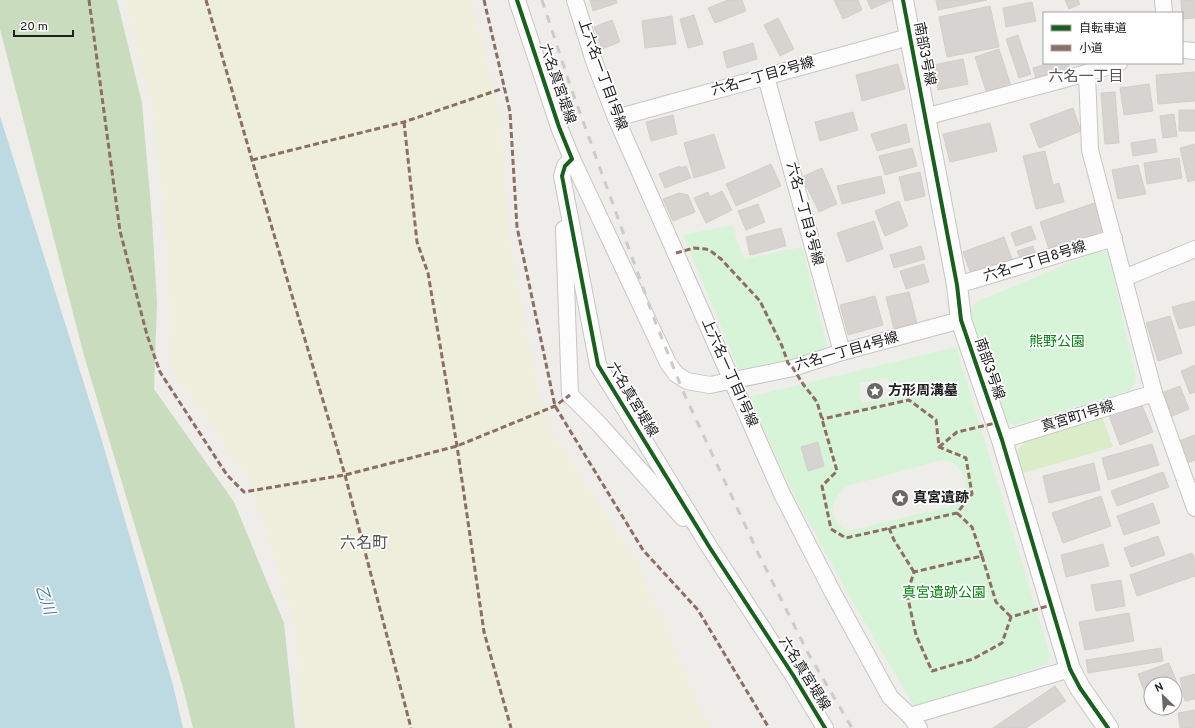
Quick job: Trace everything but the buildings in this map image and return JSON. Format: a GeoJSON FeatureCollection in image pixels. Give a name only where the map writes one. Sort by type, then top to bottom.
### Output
{"type":"FeatureCollection","features":[{"type":"Feature","properties":{"kind":"street","name":"六名真宮堤線"},"geometry":{"type":"LineString","coordinates":[[517,0],[559,127],[572,159],[668,363],[676,374],[687,381],[710,385],[732,381]]}},
{"type":"Feature","properties":{"kind":"street","name":"上六名一丁目1号線"},"geometry":{"type":"LineString","coordinates":[[575,0],[594,62],[616,118],[782,494],[833,593],[890,697],[914,722]]}},
{"type":"Feature","properties":{"kind":"street","name":"南部3号線"},"geometry":{"type":"LineString","coordinates":[[903,0],[957,285],[961,320],[1002,440],[1070,669],[1080,688],[1108,728]]}},
{"type":"Feature","properties":{"kind":"street"},"geometry":{"type":"LineString","coordinates":[[1163,0],[1164,12]]}},
{"type":"Feature","properties":{"kind":"street","name":"六名一丁目2号線"},"geometry":{"type":"LineString","coordinates":[[616,118],[909,37]]}},
{"type":"Feature","properties":{"kind":"street"},"geometry":{"type":"LineString","coordinates":[[1183,50],[1195,51]]}},
{"type":"Feature","properties":{"kind":"street"},"geometry":{"type":"LineString","coordinates":[[926,117],[1117,64]]}},
{"type":"Feature","properties":{"kind":"street"},"geometry":{"type":"LineString","coordinates":[[1086,73],[1090,150],[1154,393],[1194,499]]}},
{"type":"Feature","properties":{"kind":"street","name":"六名一丁目3号線"},"geometry":{"type":"LineString","coordinates":[[766,77],[842,352]]}},
{"type":"Feature","properties":{"kind":"street"},"geometry":{"type":"LineString","coordinates":[[572,159],[565,166],[562,176],[570,395],[599,424],[710,548]]}},
{"type":"Feature","properties":{"kind":"street","name":"六名真宮堤線"},"geometry":{"type":"LineString","coordinates":[[562,176],[598,365],[710,548],[793,675],[825,728]]}},
{"type":"Feature","properties":{"kind":"street","name":"六名一丁目8号線"},"geometry":{"type":"LineString","coordinates":[[957,285],[1114,238]]}},
{"type":"Feature","properties":{"kind":"street"},"geometry":{"type":"LineString","coordinates":[[1124,278],[1195,249]]}},
{"type":"Feature","properties":{"kind":"street","name":"六名一丁目4号線"},"geometry":{"type":"LineString","coordinates":[[732,381],[794,368],[842,352],[961,320]]}},
{"type":"Feature","properties":{"kind":"street","name":"真宮町1号線"},"geometry":{"type":"LineString","coordinates":[[1002,440],[1154,393]]}},
{"type":"Feature","properties":{"kind":"street"},"geometry":{"type":"LineString","coordinates":[[914,722],[1070,669]]}},
{"type":"Feature","properties":{"kind":"green space"},"geometry":{"type":"Polygon","coordinates":[[[0,0],[117,0],[142,103],[152,219],[157,303],[154,389],[234,502],[284,623],[295,728],[193,728],[182,684],[83,352],[0,29],[0,0]]]}},
{"type":"Feature","properties":{"kind":"green space"},"geometry":{"type":"Polygon","coordinates":[[[126,0],[471,0],[501,117],[508,230],[539,396],[548,426],[635,559],[709,728],[302,728],[294,621],[250,481],[171,369],[167,248],[153,110],[129,20],[126,0]]]}},
{"type":"Feature","properties":{"kind":"green space"},"geometry":{"type":"Polygon","coordinates":[[[732,225],[744,259],[802,247],[829,352],[741,375],[683,235],[732,225]]]}},
{"type":"Feature","properties":{"kind":"green space","name":"熊野公園"},"geometry":{"type":"Polygon","coordinates":[[[1098,251],[1108,252],[1136,383],[1130,390],[1015,425],[1009,423],[1005,417],[975,328],[971,311],[976,302],[1098,251]]]}},
{"type":"Feature","properties":{"kind":"green space","name":"真宮遺跡公園"},"geometry":{"type":"Polygon","coordinates":[[[956,347],[1051,658],[1046,665],[915,708],[844,587],[794,494],[748,397],[956,347]],[[888,378],[859,383],[862,403],[891,398],[888,378]],[[818,443],[801,447],[808,471],[824,466],[818,443]],[[942,460],[847,486],[837,497],[833,510],[837,521],[849,531],[955,505],[962,496],[965,488],[965,479],[955,464],[942,460]]]}},
{"type":"Feature","properties":{"kind":"green space"},"geometry":{"type":"Polygon","coordinates":[[[1101,413],[1113,447],[1020,474],[1016,455],[1019,448],[1026,441],[1101,413]]]}},
{"type":"Feature","properties":{"kind":"water","name":"乙川"},"geometry":{"type":"Polygon","coordinates":[[[0,116],[102,441],[173,685],[183,728],[0,728],[0,116]]]}},
{"type":"Feature","properties":{"kind":"railway"},"geometry":{"type":"LineString","coordinates":[[542,0],[570,85],[655,321],[682,389],[758,553],[808,653],[852,728]]}},
{"type":"Feature","properties":{"kind":"marked path"},"geometry":{"type":"LineString","coordinates":[[89,0],[120,231],[147,335],[160,372],[227,475],[244,492],[345,475],[457,446],[555,406],[570,395]]}},
{"type":"Feature","properties":{"kind":"marked path"},"geometry":{"type":"LineString","coordinates":[[206,0],[345,475],[411,728]]}},
{"type":"Feature","properties":{"kind":"marked path"},"geometry":{"type":"LineString","coordinates":[[484,0],[510,112],[517,227],[555,406],[643,550],[698,610],[769,728]]}},
{"type":"Feature","properties":{"kind":"marked path"},"geometry":{"type":"LineString","coordinates":[[252,160],[404,122],[504,88]]}},
{"type":"Feature","properties":{"kind":"marked path"},"geometry":{"type":"LineString","coordinates":[[404,122],[417,242],[428,273],[457,446],[484,632],[511,728]]}},
{"type":"Feature","properties":{"kind":"marked path"},"geometry":{"type":"LineString","coordinates":[[676,253],[694,248],[706,249],[721,259],[760,301],[782,346],[788,363],[817,402],[837,471],[822,486],[831,529],[846,538],[957,513],[972,494],[966,458],[939,447],[936,420],[909,400],[822,419]]}},
{"type":"Feature","properties":{"kind":"marked path"},"geometry":{"type":"LineString","coordinates":[[939,447],[957,432],[996,423]]}},
{"type":"Feature","properties":{"kind":"marked path"},"geometry":{"type":"LineString","coordinates":[[957,513],[972,527],[982,556],[914,572],[907,594],[916,635],[932,671],[973,659],[1002,643],[1011,617],[1051,605]]}},
{"type":"Feature","properties":{"kind":"marked path"},"geometry":{"type":"LineString","coordinates":[[889,528],[894,540],[914,572]]}},
{"type":"Feature","properties":{"kind":"marked path"},"geometry":{"type":"LineString","coordinates":[[982,556],[996,602],[1011,617]]}},
{"type":"Feature","properties":{"kind":"cycle path"},"geometry":{"type":"LineString","coordinates":[[517,0],[559,127],[572,159],[565,166],[562,176],[598,365],[710,548],[793,675],[825,728]]}},
{"type":"Feature","properties":{"kind":"cycle path"},"geometry":{"type":"LineString","coordinates":[[903,0],[957,285],[961,320],[1002,440],[1070,669],[1080,688],[1108,728]]}},
{"type":"Feature","properties":{"kind":"place","name":"方形周溝墓"},"geometry":{"type":"Point","coordinates":[875,391]}},
{"type":"Feature","properties":{"kind":"place","name":"真宮遺跡"},"geometry":{"type":"Point","coordinates":[900,498]}},
{"type":"Feature","properties":{"kind":"district","name":"六名一丁目"},"geometry":{"type":"Point","coordinates":[1086,77]}},
{"type":"Feature","properties":{"kind":"district","name":"六名町"},"geometry":{"type":"Point","coordinates":[364,544]}}]}
